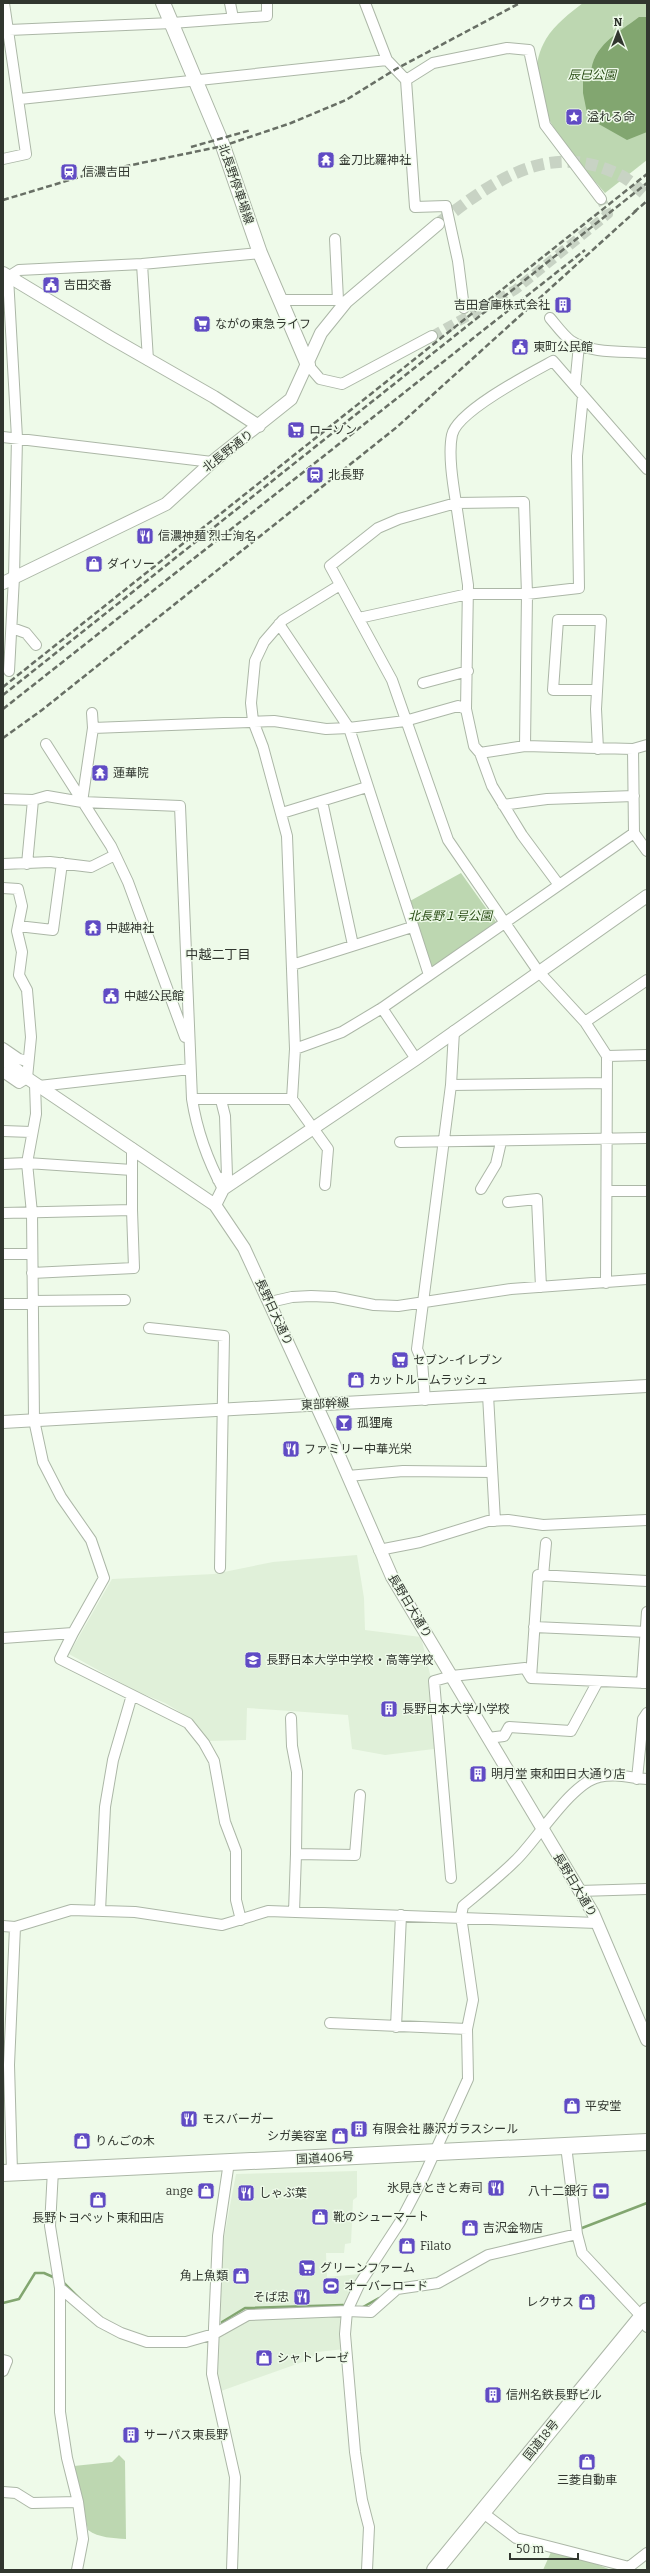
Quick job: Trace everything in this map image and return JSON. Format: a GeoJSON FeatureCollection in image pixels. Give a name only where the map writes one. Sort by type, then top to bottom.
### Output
{"type":"FeatureCollection","features":[{"type":"Feature","properties":{"kind":"highway","name":"国道406号"},"geometry":{"type":"LineString","coordinates":[[7,2173],[647,2142]]}},
{"type":"Feature","properties":{"kind":"highway","name":"国道18号"},"geometry":{"type":"LineString","coordinates":[[435,2570],[645,2318]]}},
{"type":"Feature","properties":{"kind":"main road","name":"北長野停車場線"},"geometry":{"type":"LineString","coordinates":[[163,3],[239,188],[260,254],[308,365]]}},
{"type":"Feature","properties":{"kind":"street"},"geometry":{"type":"LineString","coordinates":[[3,159],[26,154],[20,99],[4,3]]}},
{"type":"Feature","properties":{"kind":"street"},"geometry":{"type":"LineString","coordinates":[[230,3],[233,18]]}},
{"type":"Feature","properties":{"kind":"street"},"geometry":{"type":"LineString","coordinates":[[8,30],[172,23],[267,16],[267,3]]}},
{"type":"Feature","properties":{"kind":"street"},"geometry":{"type":"LineString","coordinates":[[365,3],[387,60],[406,80],[415,207],[446,206],[458,261],[464,308]]}},
{"type":"Feature","properties":{"kind":"street"},"geometry":{"type":"LineString","coordinates":[[406,80],[434,63],[507,48],[529,50],[545,125],[600,199]]}},
{"type":"Feature","properties":{"kind":"street"},"geometry":{"type":"LineString","coordinates":[[20,99],[387,60]]}},
{"type":"Feature","properties":{"kind":"street","name":"北長野通り"},"geometry":{"type":"LineString","coordinates":[[3,583],[166,504],[212,462],[291,399],[308,365],[321,333],[346,302],[438,224]]}},
{"type":"Feature","properties":{"kind":"street"},"geometry":{"type":"LineString","coordinates":[[280,300],[338,300],[335,239]]}},
{"type":"Feature","properties":{"kind":"street"},"geometry":{"type":"LineString","coordinates":[[6,275],[19,270],[142,264],[260,254]]}},
{"type":"Feature","properties":{"kind":"street"},"geometry":{"type":"LineString","coordinates":[[142,264],[148,360]]}},
{"type":"Feature","properties":{"kind":"street"},"geometry":{"type":"LineString","coordinates":[[6,275],[6,306],[17,438],[14,577],[9,671]]}},
{"type":"Feature","properties":{"kind":"street"},"geometry":{"type":"LineString","coordinates":[[6,275],[148,360],[214,397],[259,426]]}},
{"type":"Feature","properties":{"kind":"street"},"geometry":{"type":"LineString","coordinates":[[550,318],[570,340],[579,345],[594,349],[647,353]]}},
{"type":"Feature","properties":{"kind":"street"},"geometry":{"type":"LineString","coordinates":[[308,365],[320,379],[342,384],[432,336]]}},
{"type":"Feature","properties":{"kind":"street"},"geometry":{"type":"LineString","coordinates":[[575,386],[579,345]]}},
{"type":"Feature","properties":{"kind":"street"},"geometry":{"type":"LineString","coordinates":[[559,885],[492,786],[480,753],[474,746],[466,709],[468,672],[468,594],[452,469],[452,434],[461,421],[499,392],[552,361],[647,469]]}},
{"type":"Feature","properties":{"kind":"street"},"geometry":{"type":"LineString","coordinates":[[359,618],[468,594],[526,594],[579,588],[577,456],[583,396]]}},
{"type":"Feature","properties":{"kind":"street"},"geometry":{"type":"LineString","coordinates":[[3,437],[212,462]]}},
{"type":"Feature","properties":{"kind":"street"},"geometry":{"type":"LineString","coordinates":[[525,746],[526,594],[524,502],[456,503],[399,519],[378,528],[330,566],[392,680],[405,721],[448,840],[504,924],[538,971],[585,1022],[607,1056],[608,1139],[606,1283]]}},
{"type":"Feature","properties":{"kind":"street"},"geometry":{"type":"LineString","coordinates":[[325,1185],[328,1149],[292,1099],[294,1050],[287,836],[282,813],[253,721],[251,704],[255,661],[259,649],[279,624],[340,585]]}},
{"type":"Feature","properties":{"kind":"street"},"geometry":{"type":"LineString","coordinates":[[597,690],[553,690],[558,620],[601,620],[597,690],[598,749]]}},
{"type":"Feature","properties":{"kind":"street"},"geometry":{"type":"LineString","coordinates":[[279,624],[349,728],[412,927],[429,975]]}},
{"type":"Feature","properties":{"kind":"street"},"geometry":{"type":"LineString","coordinates":[[12,628],[26,633],[36,645]]}},
{"type":"Feature","properties":{"kind":"street"},"geometry":{"type":"LineString","coordinates":[[423,683],[468,672]]}},
{"type":"Feature","properties":{"kind":"street"},"geometry":{"type":"LineString","coordinates":[[93,728],[253,721],[292,723],[326,729],[349,728],[405,721],[458,706],[466,709]]}},
{"type":"Feature","properties":{"kind":"street"},"geometry":{"type":"LineString","coordinates":[[82,802],[93,728],[92,713]]}},
{"type":"Feature","properties":{"kind":"street"},"geometry":{"type":"LineString","coordinates":[[46,744],[82,802],[94,817],[115,855],[130,889],[185,1037]]}},
{"type":"Feature","properties":{"kind":"street"},"geometry":{"type":"LineString","coordinates":[[480,753],[525,746],[633,749],[647,745]]}},
{"type":"Feature","properties":{"kind":"street"},"geometry":{"type":"LineString","coordinates":[[633,749],[634,833],[647,851]]}},
{"type":"Feature","properties":{"kind":"street"},"geometry":{"type":"LineString","coordinates":[[282,813],[367,787]]}},
{"type":"Feature","properties":{"kind":"street"},"geometry":{"type":"LineString","coordinates":[[3,799],[33,800],[47,796],[82,802],[180,806],[192,1099],[194,1115],[210,1164],[221,1184]]}},
{"type":"Feature","properties":{"kind":"street"},"geometry":{"type":"LineString","coordinates":[[504,804],[547,799],[634,796]]}},
{"type":"Feature","properties":{"kind":"street"},"geometry":{"type":"LineString","coordinates":[[27,864],[33,800]]}},
{"type":"Feature","properties":{"kind":"street"},"geometry":{"type":"LineString","coordinates":[[322,801],[353,945]]}},
{"type":"Feature","properties":{"kind":"street"},"geometry":{"type":"LineString","coordinates":[[294,1050],[342,1032],[382,1008],[634,833]]}},
{"type":"Feature","properties":{"kind":"street"},"geometry":{"type":"LineString","coordinates":[[3,864],[62,863],[91,867],[115,855]]}},
{"type":"Feature","properties":{"kind":"street"},"geometry":{"type":"LineString","coordinates":[[18,926],[53,930],[62,863]]}},
{"type":"Feature","properties":{"kind":"street"},"geometry":{"type":"LineString","coordinates":[[3,888],[18,889],[22,906],[18,926],[22,952],[19,975],[27,990],[31,1037],[28,1061],[34,1083],[36,1114],[31,1132],[27,1163],[32,1213],[34,1420],[43,1462],[61,1497],[91,1540],[104,1578],[60,1659],[188,1723],[204,1743],[214,1761],[225,1822],[236,1851],[236,1900],[241,1920]]}},
{"type":"Feature","properties":{"kind":"street"},"geometry":{"type":"LineString","coordinates":[[221,1184],[313,1128],[416,1059],[538,971],[647,896]]}},
{"type":"Feature","properties":{"kind":"street"},"geometry":{"type":"LineString","coordinates":[[292,965],[412,927]]}},
{"type":"Feature","properties":{"kind":"street"},"geometry":{"type":"LineString","coordinates":[[585,1022],[647,980]]}},
{"type":"Feature","properties":{"kind":"street"},"geometry":{"type":"LineString","coordinates":[[382,1008],[416,1059]]}},
{"type":"Feature","properties":{"kind":"street"},"geometry":{"type":"LineString","coordinates":[[425,1400],[422,1361],[417,1349],[451,1085],[454,1031]]}},
{"type":"Feature","properties":{"kind":"street"},"geometry":{"type":"LineString","coordinates":[[3,1048],[19,1059],[28,1061]]}},
{"type":"Feature","properties":{"kind":"street"},"geometry":{"type":"LineString","coordinates":[[607,1056],[647,1055]]}},
{"type":"Feature","properties":{"kind":"street"},"geometry":{"type":"LineString","coordinates":[[3,1059],[34,1083],[215,1205],[221,1184],[227,1176],[225,1116],[221,1100]]}},
{"type":"Feature","properties":{"kind":"street"},"geometry":{"type":"LineString","coordinates":[[3,1072],[19,1083],[34,1083],[190,1069]]}},
{"type":"Feature","properties":{"kind":"street"},"geometry":{"type":"LineString","coordinates":[[451,1085],[607,1083]]}},
{"type":"Feature","properties":{"kind":"street"},"geometry":{"type":"LineString","coordinates":[[192,1099],[292,1099]]}},
{"type":"Feature","properties":{"kind":"street"},"geometry":{"type":"LineString","coordinates":[[3,1131],[31,1132]]}},
{"type":"Feature","properties":{"kind":"street"},"geometry":{"type":"LineString","coordinates":[[400,1142],[501,1142],[647,1138]]}},
{"type":"Feature","properties":{"kind":"street"},"geometry":{"type":"LineString","coordinates":[[481,1189],[496,1164],[501,1142]]}},
{"type":"Feature","properties":{"kind":"street"},"geometry":{"type":"LineString","coordinates":[[32,1273],[134,1268],[132,1148]]}},
{"type":"Feature","properties":{"kind":"street"},"geometry":{"type":"LineString","coordinates":[[3,1164],[27,1163],[132,1170]]}},
{"type":"Feature","properties":{"kind":"street"},"geometry":{"type":"LineString","coordinates":[[607,1191],[647,1192]]}},
{"type":"Feature","properties":{"kind":"street"},"geometry":{"type":"LineString","coordinates":[[508,1202],[537,1199],[541,1287]]}},
{"type":"Feature","properties":{"kind":"street","name":"長野日大通り"},"geometry":{"type":"LineString","coordinates":[[215,1205],[244,1248],[270,1302],[348,1476],[379,1550],[403,1598],[452,1676],[597,1923],[647,2040]]}},
{"type":"Feature","properties":{"kind":"street"},"geometry":{"type":"LineString","coordinates":[[3,1213],[132,1210]]}},
{"type":"Feature","properties":{"kind":"street"},"geometry":{"type":"LineString","coordinates":[[3,1254],[32,1254]]}},
{"type":"Feature","properties":{"kind":"street"},"geometry":{"type":"LineString","coordinates":[[270,1302],[292,1297],[311,1296],[334,1297],[374,1305],[398,1306],[541,1287],[647,1279]]}},
{"type":"Feature","properties":{"kind":"street"},"geometry":{"type":"LineString","coordinates":[[3,1304],[125,1300]]}},
{"type":"Feature","properties":{"kind":"street"},"geometry":{"type":"LineString","coordinates":[[149,1328],[224,1336],[224,1409],[220,1568]]}},
{"type":"Feature","properties":{"kind":"street","name":"東部幹線"},"geometry":{"type":"LineString","coordinates":[[3,1422],[224,1409],[425,1400],[647,1386]]}},
{"type":"Feature","properties":{"kind":"street"},"geometry":{"type":"LineString","coordinates":[[488,1396],[495,1521]]}},
{"type":"Feature","properties":{"kind":"street"},"geometry":{"type":"LineString","coordinates":[[348,1476],[403,1471],[492,1472]]}},
{"type":"Feature","properties":{"kind":"street"},"geometry":{"type":"LineString","coordinates":[[379,1550],[495,1521],[508,1520],[543,1525],[647,1520]]}},
{"type":"Feature","properties":{"kind":"street"},"geometry":{"type":"LineString","coordinates":[[544,1576],[546,1542]]}},
{"type":"Feature","properties":{"kind":"street"},"geometry":{"type":"LineString","coordinates":[[531,1678],[538,1574],[544,1576],[647,1582]]}},
{"type":"Feature","properties":{"kind":"street"},"geometry":{"type":"LineString","coordinates":[[531,1678],[644,1683],[647,1612]]}},
{"type":"Feature","properties":{"kind":"street"},"geometry":{"type":"LineString","coordinates":[[534,1627],[646,1632]]}},
{"type":"Feature","properties":{"kind":"street"},"geometry":{"type":"LineString","coordinates":[[3,1638],[73,1633]]}},
{"type":"Feature","properties":{"kind":"street"},"geometry":{"type":"LineString","coordinates":[[451,1878],[439,1717],[434,1681],[452,1676],[525,1668],[531,1678]]}},
{"type":"Feature","properties":{"kind":"street"},"geometry":{"type":"LineString","coordinates":[[488,1738],[504,1736],[509,1728],[571,1731],[598,1681]]}},
{"type":"Feature","properties":{"kind":"street"},"geometry":{"type":"LineString","coordinates":[[100,1911],[105,1807],[113,1760],[132,1695]]}},
{"type":"Feature","properties":{"kind":"street"},"geometry":{"type":"LineString","coordinates":[[368,2570],[369,2527],[362,2500],[355,2452],[345,2334],[347,2311],[359,2285],[400,2222],[435,2152],[468,2079],[467,2029],[473,2000],[461,1916],[463,1906],[517,1859],[541,1827],[584,1785],[598,1777],[623,1774],[642,1779],[643,1719],[647,1713]]}},
{"type":"Feature","properties":{"kind":"street"},"geometry":{"type":"LineString","coordinates":[[291,1718],[292,1746],[297,1772],[294,1912]]}},
{"type":"Feature","properties":{"kind":"street"},"geometry":{"type":"LineString","coordinates":[[296,1854],[355,1855],[360,1795]]}},
{"type":"Feature","properties":{"kind":"street"},"geometry":{"type":"LineString","coordinates":[[579,1891],[647,1890]]}},
{"type":"Feature","properties":{"kind":"street"},"geometry":{"type":"LineString","coordinates":[[3,1926],[15,1927],[71,1910],[135,1912],[222,1925],[268,1911],[461,1916],[597,1923]]}},
{"type":"Feature","properties":{"kind":"street"},"geometry":{"type":"LineString","coordinates":[[396,2027],[401,1915]]}},
{"type":"Feature","properties":{"kind":"street"},"geometry":{"type":"LineString","coordinates":[[7,2173],[6,2066],[15,1927]]}},
{"type":"Feature","properties":{"kind":"street"},"geometry":{"type":"LineString","coordinates":[[330,2023],[467,2029]]}},
{"type":"Feature","properties":{"kind":"street"},"geometry":{"type":"LineString","coordinates":[[566,2146],[577,2234],[582,2253],[645,2318]]}},
{"type":"Feature","properties":{"kind":"street"},"geometry":{"type":"LineString","coordinates":[[230,2162],[218,2236],[212,2374],[235,2477],[232,2570]]}},
{"type":"Feature","properties":{"kind":"street"},"geometry":{"type":"LineString","coordinates":[[53,2170],[50,2226],[60,2288],[60,2412],[66,2458],[78,2502],[83,2539],[77,2570]]}},
{"type":"Feature","properties":{"kind":"street"},"geometry":{"type":"LineString","coordinates":[[60,2288],[100,2322],[121,2333],[147,2342],[186,2342],[214,2334],[248,2315],[347,2311],[371,2312],[397,2289],[438,2283],[488,2255],[577,2234]]}},
{"type":"Feature","properties":{"kind":"street"},"geometry":{"type":"LineString","coordinates":[[3,2360],[7,2361],[3,2371]]}},
{"type":"Feature","properties":{"kind":"street"},"geometry":{"type":"LineString","coordinates":[[3,2492],[16,2493],[32,2504],[78,2502]]}},
{"type":"Feature","properties":{"kind":"street"},"geometry":{"type":"LineString","coordinates":[[482,2512],[516,2538],[629,2567],[647,2553]]}},
{"type":"Feature","properties":{"kind":"shaded area"},"geometry":{"type":"Polygon","coordinates":[[[639,17],[647,17],[647,132],[627,140],[588,118],[583,93],[583,74],[591,74],[592,64],[601,48],[615,35],[639,17]]]}},
{"type":"Feature","properties":{"kind":"shaded area","name":"長野日本大学中学校・高等学校"},"geometry":{"type":"Polygon","coordinates":[[[357,1555],[364,1598],[365,1630],[421,1637],[438,1707],[434,1749],[385,1755],[352,1749],[348,1715],[247,1708],[246,1740],[209,1741],[190,1718],[165,1703],[136,1691],[69,1654],[112,1579],[214,1574],[273,1562],[357,1555]]]}},
{"type":"Feature","properties":{"kind":"shaded area"},"geometry":{"type":"Polygon","coordinates":[[[357,2171],[357,2197],[353,2200],[351,2243],[345,2244],[344,2253],[326,2253],[327,2277],[360,2274],[345,2303],[345,2349],[317,2352],[311,2359],[221,2391],[217,2373],[222,2248],[236,2174],[357,2171]]]}},
{"type":"Feature","properties":{"kind":"green space","name":"辰巳公園"},"geometry":{"type":"Polygon","coordinates":[[[583,3],[647,3],[647,160],[605,193],[563,142],[541,102],[537,81],[538,60],[546,39],[558,24],[583,3]]]}},
{"type":"Feature","properties":{"kind":"green space","name":"北長野１号公園"},"geometry":{"type":"Polygon","coordinates":[[[461,873],[496,922],[434,967],[430,964],[410,901],[461,873]]]}},
{"type":"Feature","properties":{"kind":"green space"},"geometry":{"type":"Polygon","coordinates":[[[119,2455],[125,2461],[126,2539],[101,2536],[88,2530],[74,2466],[112,2462],[119,2455]]]}},
{"type":"Feature","properties":{"kind":"green space"},"geometry":{"type":"Polygon","coordinates":[[[551,2552],[577,2556],[611,2570],[543,2570],[551,2552]]]}},
{"type":"Feature","properties":{"kind":"waterway"},"geometry":{"type":"LineString","coordinates":[[582,2228],[647,2203]]}},
{"type":"Feature","properties":{"kind":"waterway"},"geometry":{"type":"LineString","coordinates":[[3,2303],[19,2299],[35,2273],[44,2273],[53,2277]]}},
{"type":"Feature","properties":{"kind":"waterway"},"geometry":{"type":"LineString","coordinates":[[62,2281],[80,2299]]}},
{"type":"Feature","properties":{"kind":"waterway"},"geometry":{"type":"LineString","coordinates":[[363,2307],[379,2298]]}},
{"type":"Feature","properties":{"kind":"waterway"},"geometry":{"type":"LineString","coordinates":[[222,2322],[245,2308],[343,2305]]}},
{"type":"Feature","properties":{"kind":"tunnel"},"geometry":{"type":"LineString","coordinates":[[440,222],[481,192],[502,179],[546,163],[570,162],[594,165],[624,177],[647,196]]}},
{"type":"Feature","properties":{"kind":"tunnel"},"geometry":{"type":"LineString","coordinates":[[432,336],[515,290],[608,214],[601,199]]}},
{"type":"Feature","properties":{"kind":"railway"},"geometry":{"type":"LineString","coordinates":[[3,200],[93,173],[223,146],[291,123],[346,100],[396,69],[520,3]]}},
{"type":"Feature","properties":{"kind":"railway"},"geometry":{"type":"LineString","coordinates":[[191,147],[251,130]]}},
{"type":"Feature","properties":{"kind":"railway"},"geometry":{"type":"LineString","coordinates":[[3,687],[647,174]]}},
{"type":"Feature","properties":{"kind":"railway"},"geometry":{"type":"LineString","coordinates":[[3,695],[647,183]]}},
{"type":"Feature","properties":{"kind":"railway"},"geometry":{"type":"LineString","coordinates":[[634,212],[647,201]]}},
{"type":"Feature","properties":{"kind":"railway"},"geometry":{"type":"LineString","coordinates":[[3,738],[42,710],[397,427],[638,209]]}},
{"type":"Feature","properties":{"kind":"railway"},"geometry":{"type":"LineString","coordinates":[[3,709],[585,250]]}},
{"type":"Feature","properties":{"kind":"place","name":"溢れる命"},"geometry":{"type":"Point","coordinates":[574,117]}},
{"type":"Feature","properties":{"kind":"place","name":"金刀比羅神社"},"geometry":{"type":"Point","coordinates":[326,160]}},
{"type":"Feature","properties":{"kind":"place","name":"信濃吉田"},"geometry":{"type":"Point","coordinates":[69,172]}},
{"type":"Feature","properties":{"kind":"place","name":"吉田交番"},"geometry":{"type":"Point","coordinates":[51,285]}},
{"type":"Feature","properties":{"kind":"place","name":"吉田倉庫株式会社"},"geometry":{"type":"Point","coordinates":[563,305]}},
{"type":"Feature","properties":{"kind":"place","name":"ながの東急ライフ"},"geometry":{"type":"Point","coordinates":[202,324]}},
{"type":"Feature","properties":{"kind":"place","name":"東町公民館"},"geometry":{"type":"Point","coordinates":[520,347]}},
{"type":"Feature","properties":{"kind":"place","name":"ローソン"},"geometry":{"type":"Point","coordinates":[296,430]}},
{"type":"Feature","properties":{"kind":"place","name":"北長野"},"geometry":{"type":"Point","coordinates":[315,475]}},
{"type":"Feature","properties":{"kind":"place","name":"信濃神麺 烈士洵名"},"geometry":{"type":"Point","coordinates":[145,536]}},
{"type":"Feature","properties":{"kind":"place","name":"ダイソー"},"geometry":{"type":"Point","coordinates":[94,564]}},
{"type":"Feature","properties":{"kind":"place","name":"蓮華院"},"geometry":{"type":"Point","coordinates":[100,773]}},
{"type":"Feature","properties":{"kind":"place","name":"中越神社"},"geometry":{"type":"Point","coordinates":[93,928]}},
{"type":"Feature","properties":{"kind":"place","name":"中越公民館"},"geometry":{"type":"Point","coordinates":[111,996]}},
{"type":"Feature","properties":{"kind":"place","name":"セブン-イレブン"},"geometry":{"type":"Point","coordinates":[400,1360]}},
{"type":"Feature","properties":{"kind":"place","name":"カットルームラッシュ"},"geometry":{"type":"Point","coordinates":[356,1380]}},
{"type":"Feature","properties":{"kind":"place","name":"孤狸庵"},"geometry":{"type":"Point","coordinates":[344,1423]}},
{"type":"Feature","properties":{"kind":"place","name":"ファミリー中華光栄"},"geometry":{"type":"Point","coordinates":[291,1449]}},
{"type":"Feature","properties":{"kind":"place","name":"長野日本大学中学校・高等学校"},"geometry":{"type":"Point","coordinates":[253,1660]}},
{"type":"Feature","properties":{"kind":"place","name":"長野日本大学小学校"},"geometry":{"type":"Point","coordinates":[389,1709]}},
{"type":"Feature","properties":{"kind":"place","name":"明月堂 東和田日大通り店"},"geometry":{"type":"Point","coordinates":[478,1774]}},
{"type":"Feature","properties":{"kind":"place","name":"平安堂"},"geometry":{"type":"Point","coordinates":[572,2106]}},
{"type":"Feature","properties":{"kind":"place","name":"モスバーガー"},"geometry":{"type":"Point","coordinates":[189,2119]}},
{"type":"Feature","properties":{"kind":"place","name":"有限会社 藤沢ガラスシール"},"geometry":{"type":"Point","coordinates":[359,2129]}},
{"type":"Feature","properties":{"kind":"place","name":"シガ美容室"},"geometry":{"type":"Point","coordinates":[340,2136]}},
{"type":"Feature","properties":{"kind":"place","name":"りんごの木"},"geometry":{"type":"Point","coordinates":[82,2141]}},
{"type":"Feature","properties":{"kind":"place","name":"氷見きときと寿司"},"geometry":{"type":"Point","coordinates":[496,2188]}},
{"type":"Feature","properties":{"kind":"place","name":"ange"},"geometry":{"type":"Point","coordinates":[206,2191]}},
{"type":"Feature","properties":{"kind":"place","name":"八十二銀行"},"geometry":{"type":"Point","coordinates":[601,2191]}},
{"type":"Feature","properties":{"kind":"place","name":"しゃぶ葉"},"geometry":{"type":"Point","coordinates":[246,2193]}},
{"type":"Feature","properties":{"kind":"place","name":"長野トヨペット東和田店"},"geometry":{"type":"Point","coordinates":[98,2200]}},
{"type":"Feature","properties":{"kind":"place","name":"靴のシューマート"},"geometry":{"type":"Point","coordinates":[320,2217]}},
{"type":"Feature","properties":{"kind":"place","name":"吉沢金物店"},"geometry":{"type":"Point","coordinates":[470,2228]}},
{"type":"Feature","properties":{"kind":"place","name":"Filato"},"geometry":{"type":"Point","coordinates":[407,2246]}},
{"type":"Feature","properties":{"kind":"place","name":"グリーンファーム"},"geometry":{"type":"Point","coordinates":[307,2268]}},
{"type":"Feature","properties":{"kind":"place","name":"角上魚類"},"geometry":{"type":"Point","coordinates":[241,2276]}},
{"type":"Feature","properties":{"kind":"place","name":"オーバーロード"},"geometry":{"type":"Point","coordinates":[331,2286]}},
{"type":"Feature","properties":{"kind":"place","name":"そば忠"},"geometry":{"type":"Point","coordinates":[302,2297]}},
{"type":"Feature","properties":{"kind":"place","name":"レクサス"},"geometry":{"type":"Point","coordinates":[587,2302]}},
{"type":"Feature","properties":{"kind":"place","name":"シャトレーゼ"},"geometry":{"type":"Point","coordinates":[264,2358]}},
{"type":"Feature","properties":{"kind":"place","name":"信州名鉄長野ビル"},"geometry":{"type":"Point","coordinates":[493,2395]}},
{"type":"Feature","properties":{"kind":"place","name":"サーパス東長野"},"geometry":{"type":"Point","coordinates":[131,2435]}},
{"type":"Feature","properties":{"kind":"place","name":"三菱自動車"},"geometry":{"type":"Point","coordinates":[587,2462]}},
{"type":"Feature","properties":{"kind":"district","name":"中越二丁目"},"geometry":{"type":"Point","coordinates":[218,954]}}]}
